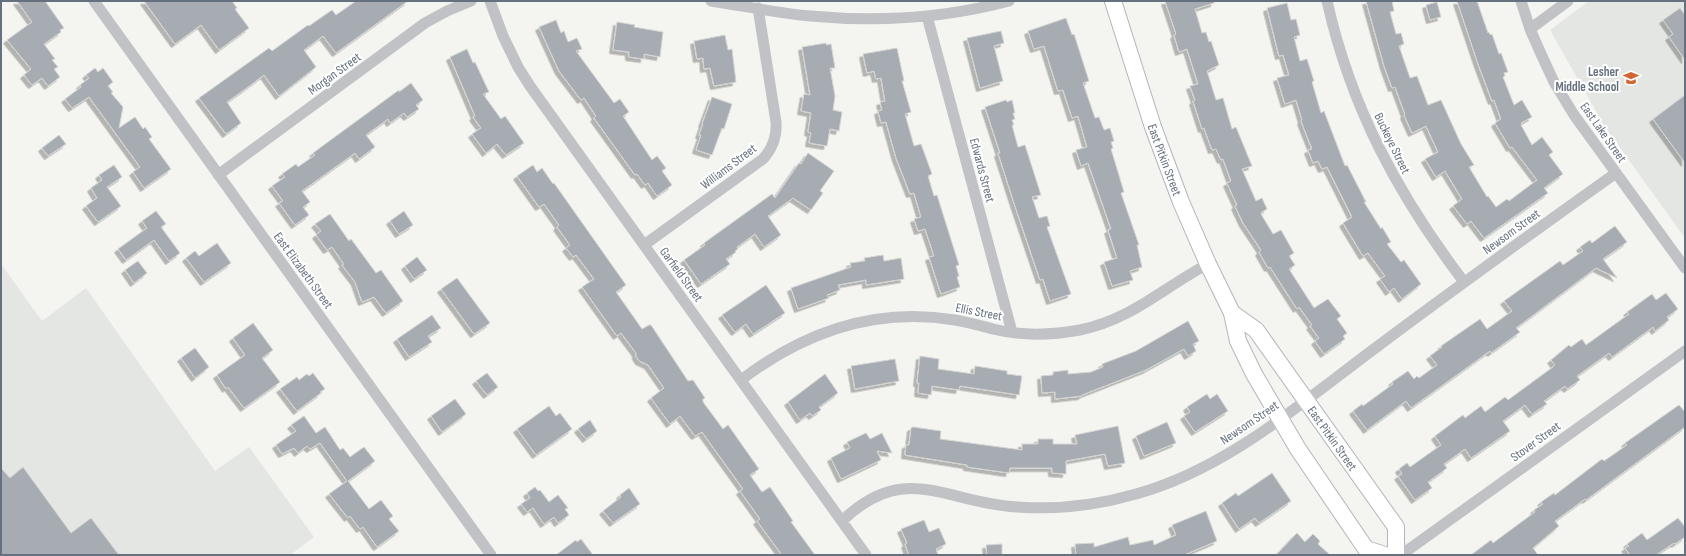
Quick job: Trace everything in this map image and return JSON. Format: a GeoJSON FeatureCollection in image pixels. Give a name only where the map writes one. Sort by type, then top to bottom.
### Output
{"type":"FeatureCollection","features":[{"type":"Feature","properties":{"kind":"street","name":"East Elizabeth Street"},"geometry":{"type":"LineString","coordinates":[[94,1],[492,555]]}},
{"type":"Feature","properties":{"kind":"street","name":"Morgan Street"},"geometry":{"type":"LineString","coordinates":[[218,175],[425,23],[471,1]]}},
{"type":"Feature","properties":{"kind":"street","name":"Garfield Street"},"geometry":{"type":"LineString","coordinates":[[490,1],[503,36],[518,67],[530,86],[866,555]]}},
{"type":"Feature","properties":{"kind":"street"},"geometry":{"type":"LineString","coordinates":[[711,1],[809,16],[840,18],[927,16],[962,11],[1009,1]]}},
{"type":"Feature","properties":{"kind":"street","name":"East Pitkin Street"},"geometry":{"type":"LineString","coordinates":[[1114,1],[1153,126],[1181,202],[1208,264],[1232,313],[1238,341],[1254,374],[1298,449],[1366,549],[1385,555]]}},
{"type":"Feature","properties":{"kind":"street","name":"Buckeye Street"},"geometry":{"type":"LineString","coordinates":[[1327,1],[1346,70],[1364,116],[1384,160],[1408,203],[1434,244],[1464,282]]}},
{"type":"Feature","properties":{"kind":"street","name":"East Lake Street"},"geometry":{"type":"LineString","coordinates":[[1521,1],[1530,29],[1554,82],[1574,116],[1685,268]]}},
{"type":"Feature","properties":{"kind":"street"},"geometry":{"type":"LineString","coordinates":[[1530,29],[1568,1]]}},
{"type":"Feature","properties":{"kind":"street","name":"Williams Street"},"geometry":{"type":"LineString","coordinates":[[644,245],[763,159],[774,144],[776,122],[758,8]]}},
{"type":"Feature","properties":{"kind":"street","name":"Edwards Street"},"geometry":{"type":"LineString","coordinates":[[927,16],[1012,332]]}},
{"type":"Feature","properties":{"kind":"street","name":"Newsom Street"},"geometry":{"type":"LineString","coordinates":[[842,521],[867,501],[884,493],[909,488],[924,489],[987,504],[1016,507],[1052,508],[1081,506],[1110,501],[1160,486],[1210,464],[1235,450],[1280,418],[1464,282],[1616,173]]}},
{"type":"Feature","properties":{"kind":"street","name":"Ellis Street"},"geometry":{"type":"LineString","coordinates":[[741,380],[767,361],[805,340],[836,329],[863,322],[900,317],[927,317],[955,320],[1012,332],[1039,334],[1081,330],[1112,321],[1144,305],[1184,277],[1208,264]]}},
{"type":"Feature","properties":{"kind":"street","name":"East Pitkin Street"},"geometry":{"type":"LineString","coordinates":[[1232,313],[1256,330],[1396,527],[1396,555]]}},
{"type":"Feature","properties":{"kind":"street","name":"Stover Street"},"geometry":{"type":"LineString","coordinates":[[1401,555],[1685,351]]}},
{"type":"Feature","properties":{"kind":"shaded area","name":"Lesher Middle School"},"geometry":{"type":"Polygon","coordinates":[[[1589,1],[1685,1],[1685,238],[1605,127],[1550,30],[1589,1]]]}},
{"type":"Feature","properties":{"kind":"shaded area"},"geometry":{"type":"Polygon","coordinates":[[[1,264],[42,321],[86,288],[215,471],[249,447],[314,537],[290,555],[1,555],[1,264]]]}},
{"type":"Feature","properties":{"kind":"building"},"geometry":{"type":"Polygon","coordinates":[[[17,1],[45,1],[64,28],[60,30],[61,32],[44,44],[55,59],[52,60],[58,67],[54,69],[60,77],[48,86],[42,78],[32,85],[24,75],[31,69],[7,40],[32,22],[17,1]]]}},
{"type":"Feature","properties":{"kind":"building"},"geometry":{"type":"Polygon","coordinates":[[[144,1],[232,1],[237,8],[235,9],[249,28],[219,50],[201,25],[175,44],[144,1]]]}},
{"type":"Feature","properties":{"kind":"building"},"geometry":{"type":"Polygon","coordinates":[[[356,1],[408,1],[336,53],[323,36],[304,50],[316,67],[279,96],[264,75],[227,102],[241,123],[226,134],[199,98],[269,48],[272,51],[332,10],[336,15],[356,1]]]}},
{"type":"Feature","properties":{"kind":"building"},"geometry":{"type":"Polygon","coordinates":[[[1165,1],[1214,1],[1214,3],[1195,9],[1202,33],[1206,32],[1209,42],[1211,41],[1219,65],[1207,71],[1216,100],[1223,98],[1232,129],[1236,127],[1252,166],[1242,169],[1256,201],[1262,198],[1267,209],[1261,214],[1273,234],[1281,230],[1294,253],[1289,256],[1295,265],[1289,269],[1314,308],[1328,299],[1341,316],[1337,319],[1347,333],[1343,336],[1345,339],[1324,354],[1315,341],[1319,338],[1310,326],[1312,325],[1299,307],[1297,309],[1270,267],[1268,268],[1259,252],[1261,250],[1243,223],[1235,206],[1237,205],[1227,183],[1231,181],[1223,159],[1221,160],[1216,149],[1212,150],[1204,128],[1202,129],[1190,86],[1198,84],[1187,49],[1179,52],[1174,35],[1176,34],[1165,1]]]}},
{"type":"Feature","properties":{"kind":"building"},"geometry":{"type":"Polygon","coordinates":[[[1366,1],[1392,1],[1394,11],[1390,12],[1396,34],[1401,33],[1404,44],[1399,46],[1410,78],[1417,76],[1428,105],[1441,100],[1461,144],[1474,165],[1469,167],[1487,197],[1488,196],[1496,207],[1507,199],[1509,201],[1537,180],[1512,147],[1510,148],[1495,123],[1501,119],[1494,100],[1492,101],[1478,64],[1457,1],[1477,1],[1488,33],[1489,32],[1490,35],[1492,34],[1499,54],[1501,53],[1508,72],[1504,73],[1505,76],[1503,77],[1514,105],[1522,100],[1532,117],[1521,123],[1521,125],[1532,145],[1542,137],[1553,152],[1549,155],[1563,174],[1544,188],[1548,193],[1484,238],[1471,221],[1467,224],[1453,206],[1462,199],[1445,171],[1436,177],[1425,159],[1438,152],[1426,126],[1412,133],[1404,115],[1405,114],[1395,87],[1392,88],[1384,66],[1366,1]]]}},
{"type":"Feature","properties":{"kind":"building"},"geometry":{"type":"Polygon","coordinates":[[[1437,2],[1441,17],[1430,20],[1426,5],[1437,2]]]}},
{"type":"Feature","properties":{"kind":"building"},"geometry":{"type":"Polygon","coordinates":[[[1287,3],[1291,20],[1296,19],[1300,35],[1294,37],[1300,61],[1307,59],[1314,81],[1312,82],[1321,113],[1324,111],[1345,166],[1347,165],[1366,202],[1364,202],[1391,242],[1387,244],[1401,262],[1404,260],[1421,284],[1402,299],[1394,288],[1389,292],[1380,279],[1385,276],[1368,253],[1363,256],[1343,223],[1352,217],[1327,167],[1322,169],[1318,161],[1313,163],[1308,150],[1312,149],[1301,121],[1302,120],[1296,100],[1285,104],[1277,78],[1289,75],[1283,55],[1279,56],[1267,8],[1287,3]]]}},
{"type":"Feature","properties":{"kind":"building"},"geometry":{"type":"Polygon","coordinates":[[[1680,8],[1685,15],[1685,60],[1669,37],[1673,34],[1663,20],[1680,8]]]}},
{"type":"Feature","properties":{"kind":"building"},"geometry":{"type":"Polygon","coordinates":[[[1066,18],[1072,35],[1074,34],[1089,81],[1083,83],[1095,118],[1099,117],[1104,130],[1110,128],[1114,141],[1111,142],[1113,148],[1111,149],[1124,192],[1121,193],[1139,245],[1137,245],[1142,267],[1130,271],[1133,280],[1112,286],[1104,262],[1117,258],[1108,230],[1111,229],[1088,163],[1081,166],[1076,150],[1087,147],[1078,116],[1072,118],[1063,90],[1058,91],[1044,46],[1034,49],[1028,31],[1066,18]]]}},
{"type":"Feature","properties":{"kind":"building"},"geometry":{"type":"Polygon","coordinates":[[[556,20],[561,33],[564,31],[568,42],[577,38],[582,49],[576,51],[614,103],[620,99],[629,112],[623,116],[652,160],[657,156],[666,168],[662,171],[672,185],[657,196],[648,183],[645,185],[637,174],[635,175],[594,118],[596,116],[584,98],[581,100],[559,71],[539,27],[556,20]]]}},
{"type":"Feature","properties":{"kind":"building"},"geometry":{"type":"Polygon","coordinates":[[[617,22],[635,25],[634,27],[663,32],[660,57],[644,54],[644,59],[629,57],[629,52],[613,50],[617,22]]]}},
{"type":"Feature","properties":{"kind":"building"},"geometry":{"type":"Polygon","coordinates":[[[1001,31],[1004,43],[994,46],[1003,81],[980,88],[967,38],[1001,31]]]}},
{"type":"Feature","properties":{"kind":"building"},"geometry":{"type":"Polygon","coordinates":[[[725,35],[728,50],[732,49],[736,82],[714,86],[710,68],[704,69],[703,58],[697,59],[694,41],[725,35]]]}},
{"type":"Feature","properties":{"kind":"building"},"geometry":{"type":"Polygon","coordinates":[[[826,43],[826,45],[831,44],[835,68],[830,68],[835,96],[833,110],[842,112],[839,131],[830,129],[827,146],[809,143],[811,133],[808,132],[811,113],[801,111],[804,94],[810,95],[802,47],[826,43]]]}},
{"type":"Feature","properties":{"kind":"building"},"geometry":{"type":"Polygon","coordinates":[[[897,48],[904,81],[902,81],[911,112],[905,114],[914,146],[921,144],[932,174],[928,176],[934,196],[937,195],[959,265],[956,266],[960,287],[941,294],[929,257],[934,256],[925,229],[918,231],[914,219],[921,217],[914,193],[910,194],[896,158],[886,122],[881,123],[878,111],[882,110],[880,102],[885,101],[881,78],[876,79],[874,71],[867,73],[863,54],[897,48]]]}},
{"type":"Feature","properties":{"kind":"building"},"geometry":{"type":"Polygon","coordinates":[[[467,49],[473,63],[475,62],[489,92],[483,94],[501,119],[505,116],[524,143],[506,155],[497,144],[486,153],[472,134],[481,128],[473,117],[475,116],[450,57],[467,49]]]}},
{"type":"Feature","properties":{"kind":"building"},"geometry":{"type":"Polygon","coordinates":[[[95,68],[98,72],[103,68],[113,82],[108,86],[113,92],[111,93],[123,107],[119,128],[135,117],[143,129],[145,127],[152,137],[149,139],[171,169],[144,188],[133,172],[140,167],[89,97],[72,108],[65,99],[81,87],[80,85],[89,78],[86,75],[95,68]]]}},
{"type":"Feature","properties":{"kind":"building"},"geometry":{"type":"Polygon","coordinates":[[[411,83],[423,100],[416,105],[419,109],[407,117],[404,113],[390,123],[388,119],[366,135],[375,147],[359,159],[355,153],[302,191],[310,202],[303,207],[309,215],[295,225],[279,203],[283,201],[272,186],[285,177],[282,174],[296,164],[298,167],[315,155],[313,153],[399,90],[399,92],[411,83]]]}},
{"type":"Feature","properties":{"kind":"building"},"geometry":{"type":"Polygon","coordinates":[[[1685,95],[1685,163],[1653,119],[1685,95]]]}},
{"type":"Feature","properties":{"kind":"building"},"geometry":{"type":"Polygon","coordinates":[[[712,97],[732,104],[724,129],[722,128],[712,155],[696,150],[701,135],[699,135],[702,124],[712,97]]]}},
{"type":"Feature","properties":{"kind":"building"},"geometry":{"type":"Polygon","coordinates":[[[1006,100],[1007,102],[1012,100],[1015,119],[1012,120],[1014,125],[1012,125],[1018,147],[1025,145],[1041,195],[1032,197],[1039,218],[1047,216],[1050,226],[1047,227],[1071,294],[1050,301],[1043,279],[1040,280],[1014,203],[985,107],[1006,100]]]}},
{"type":"Feature","properties":{"kind":"building"},"geometry":{"type":"Polygon","coordinates":[[[59,135],[66,144],[48,156],[42,148],[59,135]]]}},
{"type":"Feature","properties":{"kind":"building"},"geometry":{"type":"Polygon","coordinates":[[[808,153],[834,171],[820,191],[823,193],[811,210],[793,198],[768,216],[781,235],[764,247],[755,234],[737,247],[738,249],[735,251],[736,252],[726,259],[730,264],[701,284],[684,260],[705,245],[704,243],[772,194],[775,198],[799,163],[801,164],[808,153]]]}},
{"type":"Feature","properties":{"kind":"building"},"geometry":{"type":"Polygon","coordinates":[[[114,165],[122,177],[107,187],[121,206],[98,222],[86,206],[97,198],[91,188],[102,180],[99,175],[114,165]]]}},
{"type":"Feature","properties":{"kind":"building"},"geometry":{"type":"Polygon","coordinates":[[[533,165],[537,172],[542,168],[553,184],[554,183],[626,285],[616,292],[642,329],[651,325],[688,381],[693,380],[705,398],[703,399],[703,402],[723,429],[728,425],[759,469],[750,475],[762,492],[770,487],[793,521],[791,522],[815,555],[782,555],[757,521],[760,519],[740,491],[743,489],[702,432],[695,436],[680,416],[670,424],[651,398],[664,388],[648,365],[639,361],[636,353],[621,333],[617,336],[582,287],[594,279],[576,255],[573,257],[566,248],[570,245],[557,227],[559,225],[544,204],[539,207],[517,176],[533,165]]]}},
{"type":"Feature","properties":{"kind":"building"},"geometry":{"type":"Polygon","coordinates":[[[156,211],[166,224],[161,227],[180,253],[169,261],[154,240],[126,260],[118,249],[147,228],[142,221],[156,211]]]}},
{"type":"Feature","properties":{"kind":"building"},"geometry":{"type":"Polygon","coordinates":[[[404,211],[413,225],[399,234],[390,221],[404,211]]]}},
{"type":"Feature","properties":{"kind":"building"},"geometry":{"type":"Polygon","coordinates":[[[330,214],[349,241],[351,239],[376,273],[381,270],[403,301],[386,313],[374,297],[362,302],[355,282],[342,265],[344,264],[332,247],[327,250],[316,235],[321,231],[315,224],[330,214]]]}},
{"type":"Feature","properties":{"kind":"building"},"geometry":{"type":"Polygon","coordinates":[[[1615,226],[1627,242],[1603,259],[1617,278],[1596,268],[1516,328],[1520,332],[1491,353],[1490,351],[1411,408],[1406,401],[1367,430],[1353,411],[1362,404],[1363,406],[1408,371],[1414,379],[1417,376],[1419,378],[1437,365],[1430,356],[1442,347],[1441,346],[1480,319],[1487,329],[1512,311],[1504,301],[1560,261],[1563,265],[1583,251],[1580,247],[1590,240],[1592,243],[1615,226]]]}},
{"type":"Feature","properties":{"kind":"building"},"geometry":{"type":"Polygon","coordinates":[[[217,243],[231,263],[204,282],[186,258],[195,251],[199,256],[217,243]]]}},
{"type":"Feature","properties":{"kind":"building"},"geometry":{"type":"Polygon","coordinates":[[[883,255],[884,261],[901,258],[904,279],[866,285],[866,280],[838,285],[840,290],[827,295],[829,298],[798,309],[791,288],[851,267],[850,263],[865,261],[864,258],[883,255]]]}},
{"type":"Feature","properties":{"kind":"building"},"geometry":{"type":"Polygon","coordinates":[[[417,257],[427,270],[414,279],[405,266],[417,257]]]}},
{"type":"Feature","properties":{"kind":"building"},"geometry":{"type":"Polygon","coordinates":[[[138,261],[147,273],[134,283],[125,270],[138,261]]]}},
{"type":"Feature","properties":{"kind":"building"},"geometry":{"type":"Polygon","coordinates":[[[457,278],[490,323],[474,334],[441,289],[457,278]]]}},
{"type":"Feature","properties":{"kind":"building"},"geometry":{"type":"Polygon","coordinates":[[[766,285],[785,313],[753,334],[746,324],[735,332],[722,315],[766,285]]]}},
{"type":"Feature","properties":{"kind":"building"},"geometry":{"type":"Polygon","coordinates":[[[1666,293],[1678,309],[1667,317],[1669,320],[1655,331],[1653,327],[1612,357],[1609,353],[1577,376],[1580,380],[1567,389],[1565,386],[1544,401],[1547,404],[1532,414],[1525,405],[1503,421],[1510,431],[1471,458],[1465,449],[1444,464],[1447,468],[1428,482],[1432,488],[1415,500],[1398,476],[1402,474],[1399,469],[1407,463],[1410,467],[1441,445],[1435,436],[1463,415],[1465,418],[1481,406],[1485,412],[1505,397],[1508,400],[1553,367],[1555,365],[1551,360],[1569,345],[1571,347],[1582,339],[1586,345],[1629,314],[1627,312],[1652,294],[1656,300],[1666,293]]]}},
{"type":"Feature","properties":{"kind":"building"},"geometry":{"type":"Polygon","coordinates":[[[432,315],[441,328],[428,336],[432,342],[409,357],[397,339],[432,315]]]}},
{"type":"Feature","properties":{"kind":"building"},"geometry":{"type":"Polygon","coordinates":[[[1188,321],[1199,341],[1193,344],[1196,351],[1188,356],[1184,349],[1146,370],[1082,396],[1055,399],[1055,392],[1042,393],[1041,376],[1053,375],[1053,372],[1068,370],[1068,374],[1091,372],[1103,367],[1102,364],[1136,351],[1188,321]]]}},
{"type":"Feature","properties":{"kind":"building"},"geometry":{"type":"Polygon","coordinates":[[[253,323],[273,350],[262,358],[280,382],[244,408],[228,387],[226,389],[217,375],[245,355],[233,338],[253,323]]]}},
{"type":"Feature","properties":{"kind":"building"},"geometry":{"type":"Polygon","coordinates":[[[195,348],[209,367],[195,378],[181,358],[195,348]]]}},
{"type":"Feature","properties":{"kind":"building"},"geometry":{"type":"Polygon","coordinates":[[[920,356],[939,359],[938,369],[974,374],[975,366],[1007,371],[1007,374],[1022,376],[1019,395],[960,386],[959,390],[932,386],[931,395],[918,393],[919,383],[917,383],[920,356]]]}},
{"type":"Feature","properties":{"kind":"building"},"geometry":{"type":"Polygon","coordinates":[[[895,359],[899,381],[855,389],[851,366],[895,359]]]}},
{"type":"Feature","properties":{"kind":"building"},"geometry":{"type":"Polygon","coordinates":[[[313,373],[325,389],[297,411],[280,389],[297,377],[299,380],[307,374],[309,376],[313,373]]]}},
{"type":"Feature","properties":{"kind":"building"},"geometry":{"type":"Polygon","coordinates":[[[487,373],[498,387],[487,395],[476,381],[487,373]]]}},
{"type":"Feature","properties":{"kind":"building"},"geometry":{"type":"Polygon","coordinates":[[[825,374],[838,393],[819,407],[821,410],[812,416],[810,413],[800,420],[788,402],[825,374]]]}},
{"type":"Feature","properties":{"kind":"building"},"geometry":{"type":"Polygon","coordinates":[[[1207,394],[1210,399],[1217,394],[1228,411],[1195,432],[1184,416],[1190,412],[1187,407],[1207,394]]]}},
{"type":"Feature","properties":{"kind":"building"},"geometry":{"type":"Polygon","coordinates":[[[455,399],[466,414],[442,432],[431,416],[455,399]]]}},
{"type":"Feature","properties":{"kind":"building"},"geometry":{"type":"Polygon","coordinates":[[[1679,405],[1685,412],[1685,427],[1555,521],[1559,526],[1533,548],[1538,555],[1471,555],[1491,540],[1493,543],[1535,512],[1534,510],[1543,504],[1541,502],[1554,493],[1555,495],[1602,459],[1604,461],[1627,445],[1625,443],[1679,405]]]}},
{"type":"Feature","properties":{"kind":"building"},"geometry":{"type":"Polygon","coordinates":[[[549,406],[556,416],[560,413],[572,429],[536,455],[517,429],[549,406]]]}},
{"type":"Feature","properties":{"kind":"building"},"geometry":{"type":"Polygon","coordinates":[[[304,416],[316,433],[325,427],[340,450],[343,448],[350,457],[364,447],[375,461],[348,481],[369,509],[381,500],[393,516],[389,519],[399,531],[377,547],[363,527],[360,529],[350,516],[348,518],[329,494],[347,481],[320,443],[310,449],[307,446],[298,453],[294,448],[282,454],[276,445],[296,431],[291,425],[304,416]]]}},
{"type":"Feature","properties":{"kind":"building"},"geometry":{"type":"Polygon","coordinates":[[[590,420],[597,431],[586,439],[578,429],[590,420]]]}},
{"type":"Feature","properties":{"kind":"building"},"geometry":{"type":"Polygon","coordinates":[[[1167,422],[1176,443],[1144,456],[1136,436],[1167,422]]]}},
{"type":"Feature","properties":{"kind":"building"},"geometry":{"type":"Polygon","coordinates":[[[1118,426],[1125,463],[1108,466],[1105,454],[1066,461],[1066,474],[1052,473],[1052,468],[1010,468],[1009,473],[967,467],[967,465],[905,455],[906,445],[909,445],[911,428],[913,427],[941,431],[940,439],[1022,450],[1022,444],[1038,444],[1038,439],[1053,439],[1053,444],[1077,444],[1075,435],[1118,426]]]}},
{"type":"Feature","properties":{"kind":"building"},"geometry":{"type":"Polygon","coordinates":[[[866,433],[870,439],[882,433],[892,453],[877,451],[881,460],[841,479],[831,458],[850,448],[847,442],[866,433]]]}},
{"type":"Feature","properties":{"kind":"building"},"geometry":{"type":"Polygon","coordinates":[[[23,467],[71,533],[91,518],[119,555],[1,555],[1,468],[10,478],[23,467]]]}},
{"type":"Feature","properties":{"kind":"building"},"geometry":{"type":"Polygon","coordinates":[[[1272,473],[1291,501],[1259,523],[1255,518],[1239,529],[1222,503],[1236,493],[1238,496],[1272,473]]]}},
{"type":"Feature","properties":{"kind":"building"},"geometry":{"type":"Polygon","coordinates":[[[535,487],[538,491],[540,490],[549,502],[558,495],[568,508],[565,509],[569,515],[558,523],[554,517],[544,524],[533,508],[527,512],[521,504],[530,498],[527,493],[535,487]]]}},
{"type":"Feature","properties":{"kind":"building"},"geometry":{"type":"Polygon","coordinates":[[[629,488],[640,504],[613,523],[603,511],[621,497],[620,495],[629,488]]]}},
{"type":"Feature","properties":{"kind":"building"},"geometry":{"type":"Polygon","coordinates":[[[1206,511],[1217,541],[1184,555],[1076,555],[1075,544],[1094,543],[1094,547],[1128,537],[1130,545],[1153,540],[1154,545],[1176,535],[1172,525],[1206,511]]]}},
{"type":"Feature","properties":{"kind":"building"},"geometry":{"type":"Polygon","coordinates":[[[1678,518],[1685,527],[1685,537],[1656,555],[1630,555],[1625,548],[1629,546],[1627,544],[1642,533],[1647,540],[1678,518]]]}},
{"type":"Feature","properties":{"kind":"building"},"geometry":{"type":"Polygon","coordinates":[[[924,520],[929,532],[939,528],[946,544],[936,549],[938,555],[909,555],[905,544],[907,543],[901,529],[924,520]]]}},
{"type":"Feature","properties":{"kind":"building"},"geometry":{"type":"Polygon","coordinates":[[[1297,533],[1305,542],[1313,534],[1320,541],[1318,544],[1330,555],[1276,555],[1297,533]]]}},
{"type":"Feature","properties":{"kind":"building"},"geometry":{"type":"Polygon","coordinates":[[[581,539],[593,555],[556,555],[576,540],[577,542],[581,539]]]}},
{"type":"Feature","properties":{"kind":"building"},"geometry":{"type":"Polygon","coordinates":[[[1002,544],[1002,555],[987,555],[986,545],[1002,544]]]}},
{"type":"Feature","properties":{"kind":"place","name":"Lesher Middle School"},"geometry":{"type":"Point","coordinates":[1631,78]}}]}
